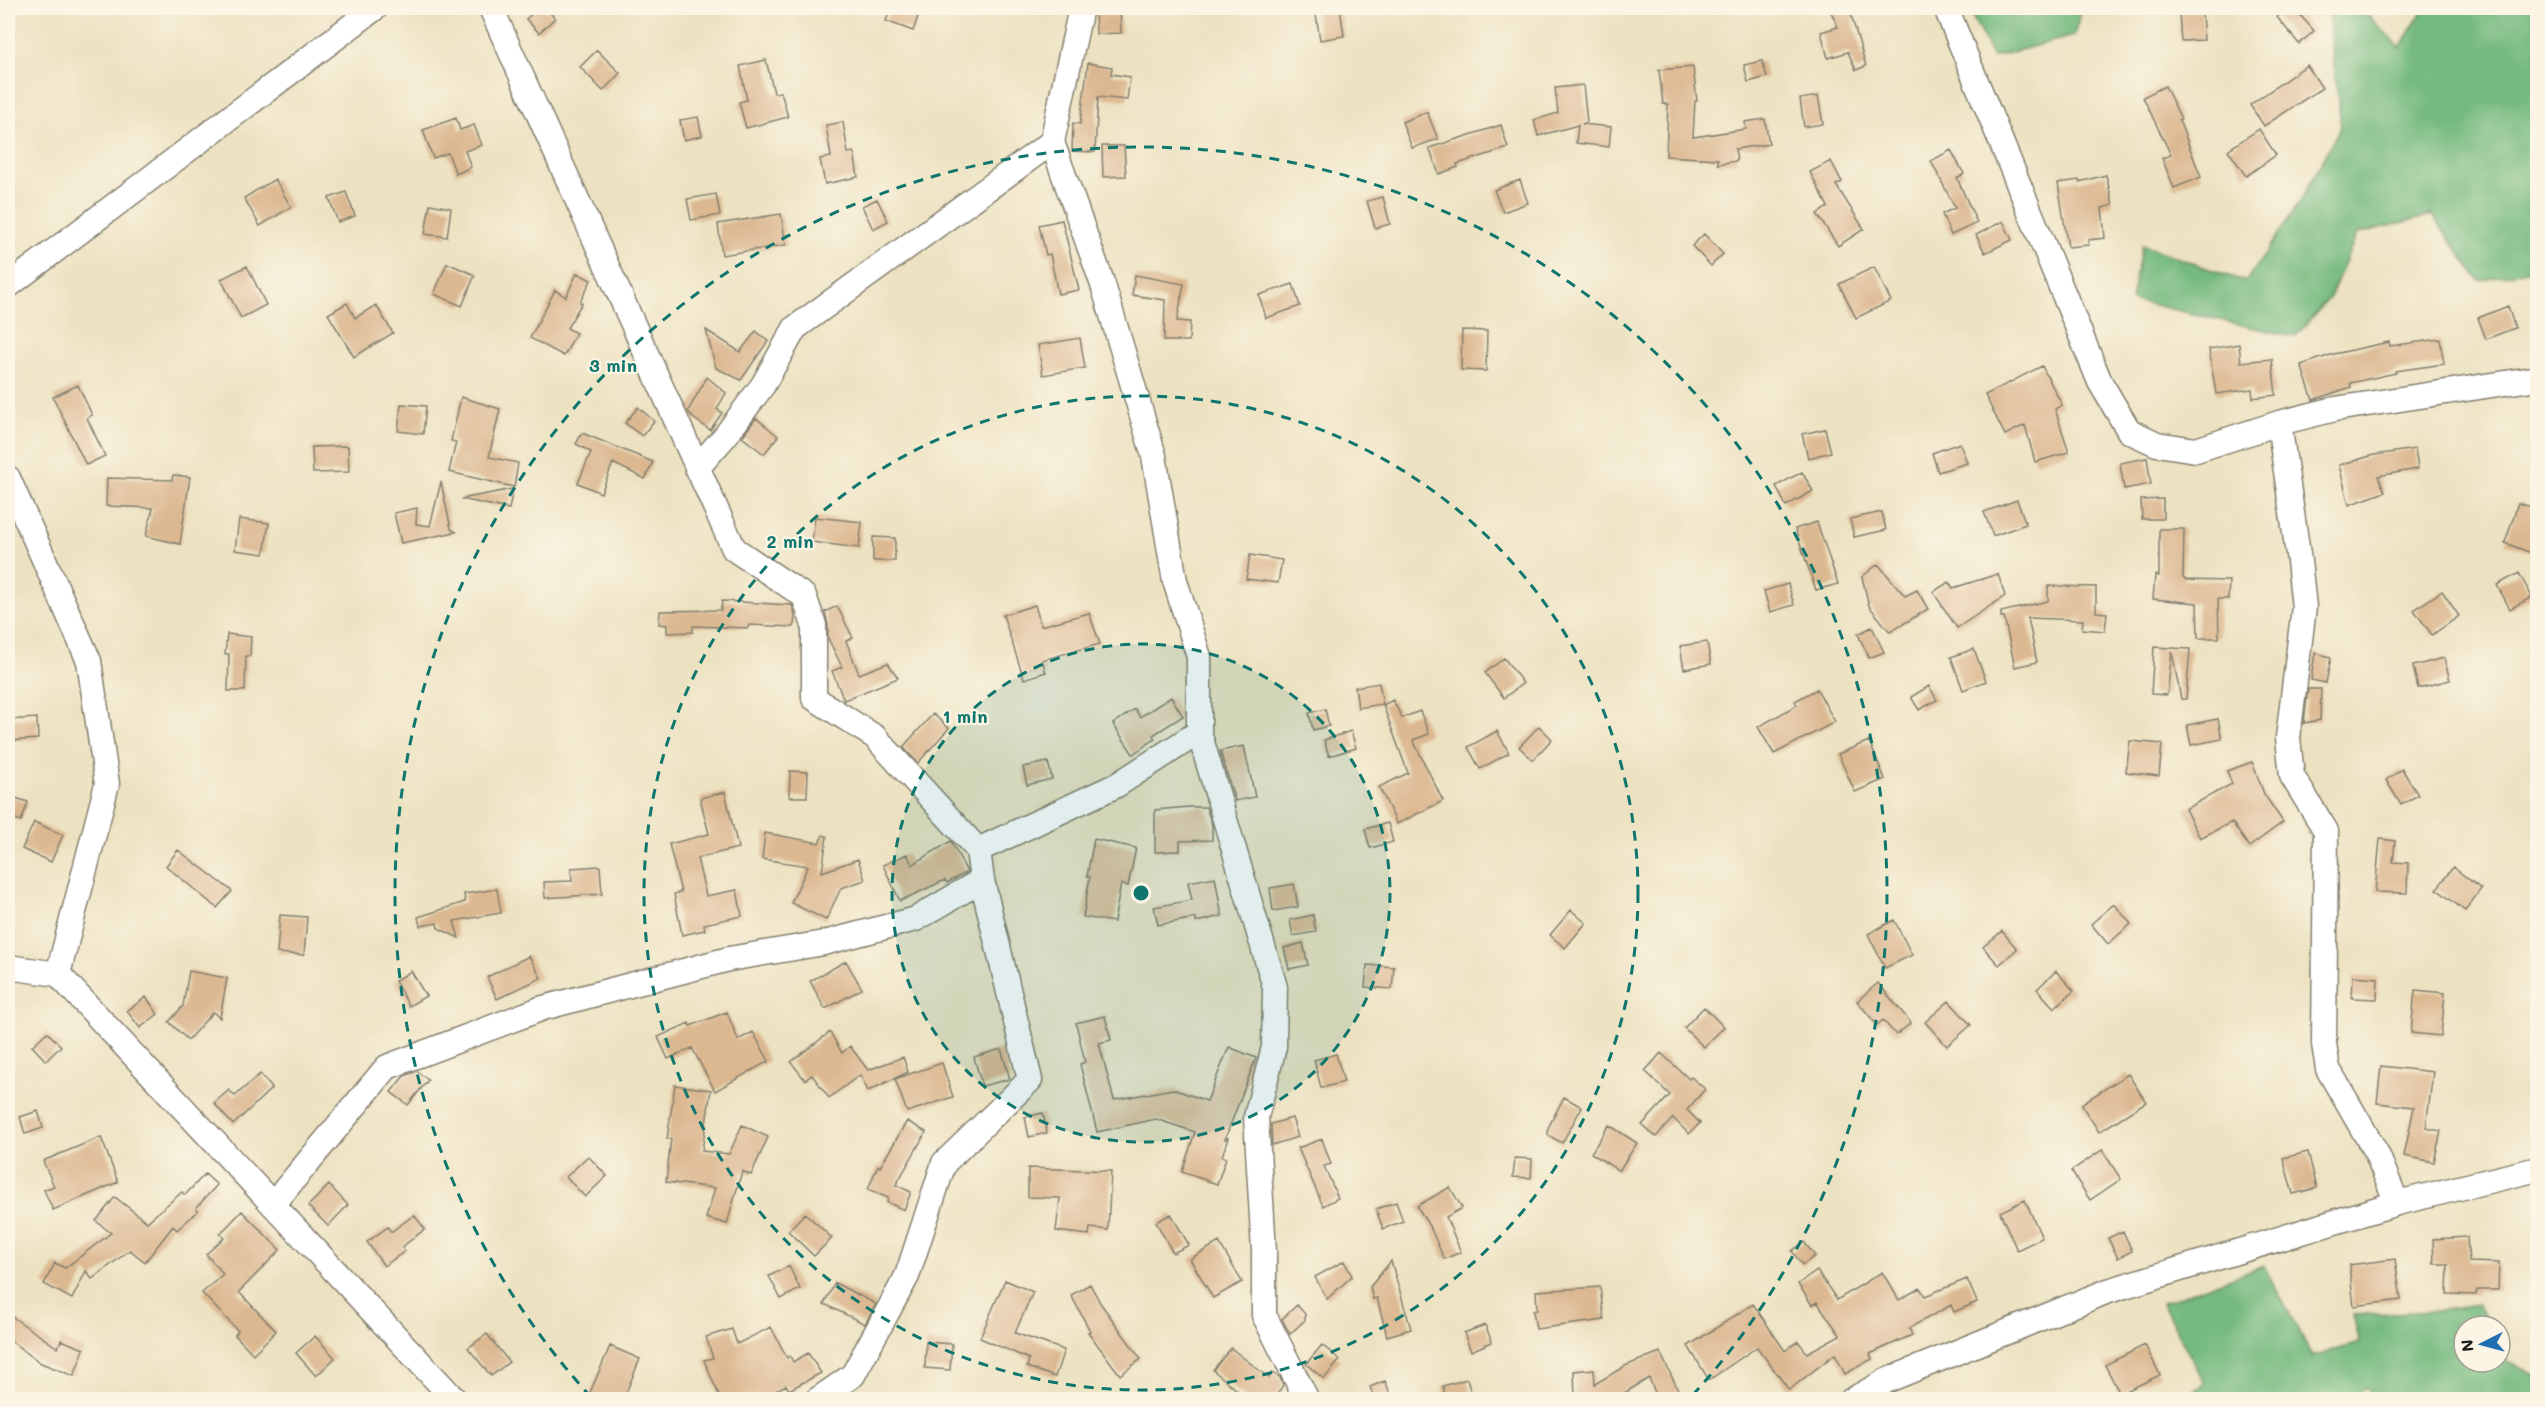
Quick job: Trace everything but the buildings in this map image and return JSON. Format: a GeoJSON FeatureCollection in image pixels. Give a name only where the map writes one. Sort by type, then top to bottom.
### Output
{"type":"FeatureCollection","features":[{"type":"Feature","properties":{"kind":"street"},"geometry":{"type":"LineString","coordinates":[[8,286],[375,8]]}},
{"type":"Feature","properties":{"kind":"street"},"geometry":{"type":"LineString","coordinates":[[491,8],[734,549],[804,596],[814,625],[814,698],[875,737],[978,850],[982,880],[1030,1080],[944,1163],[907,1276],[890,1308],[853,1375],[817,1400]]}},
{"type":"Feature","properties":{"kind":"street"},"geometry":{"type":"LineString","coordinates":[[1081,8],[1052,142],[1103,285],[1154,456],[1175,581],[1199,657],[1199,732],[1275,987],[1274,1047],[1256,1117],[1264,1251],[1264,1315],[1308,1400]]}},
{"type":"Feature","properties":{"kind":"street"},"geometry":{"type":"LineString","coordinates":[[1946,8],[2100,382],[2128,431],[2157,444],[2196,450],[2279,423],[2335,409],[2538,378]]}},
{"type":"Feature","properties":{"kind":"street"},"geometry":{"type":"LineString","coordinates":[[697,468],[726,435],[763,385],[795,327],[1052,142]]}},
{"type":"Feature","properties":{"kind":"street"},"geometry":{"type":"LineString","coordinates":[[2279,423],[2304,607],[2288,738],[2292,776],[2326,831],[2324,1044],[2328,1069],[2377,1154],[2397,1203]]}},
{"type":"Feature","properties":{"kind":"street"},"geometry":{"type":"LineString","coordinates":[[8,478],[89,662],[107,784],[58,974]]}},
{"type":"Feature","properties":{"kind":"street"},"geometry":{"type":"LineString","coordinates":[[978,850],[1117,785],[1199,732]]}},
{"type":"Feature","properties":{"kind":"street"},"geometry":{"type":"LineString","coordinates":[[274,1203],[387,1067],[543,1008],[729,958],[824,943],[915,919],[982,880]]}},
{"type":"Feature","properties":{"kind":"street"},"geometry":{"type":"LineString","coordinates":[[8,967],[58,974],[274,1203],[455,1400]]}},
{"type":"Feature","properties":{"kind":"street"},"geometry":{"type":"LineString","coordinates":[[1852,1400],[1888,1380],[2108,1291],[2397,1203],[2538,1169]]}},
{"type":"Feature","properties":{"kind":"green space"},"geometry":{"type":"Polygon","coordinates":[[[1968,8],[2082,8],[2074,36],[1993,57],[1968,8]]]}},
{"type":"Feature","properties":{"kind":"green space"},"geometry":{"type":"Polygon","coordinates":[[[2335,8],[2360,8],[2400,47],[2424,8],[2537,8],[2537,268],[2480,281],[2432,215],[2357,234],[2330,297],[2295,337],[2131,300],[2142,245],[2246,282],[2300,202],[2341,126],[2328,12],[2335,8]]]}},
{"type":"Feature","properties":{"kind":"green space"},"geometry":{"type":"Polygon","coordinates":[[[2264,1266],[2312,1356],[2360,1343],[2353,1315],[2435,1311],[2479,1305],[2483,1314],[2452,1314],[2452,1374],[2512,1374],[2512,1364],[2537,1376],[2537,1399],[2376,1399],[2365,1388],[2351,1399],[2298,1400],[2296,1397],[2292,1400],[2179,1399],[2205,1384],[2162,1303],[2264,1266]]]}}]}
